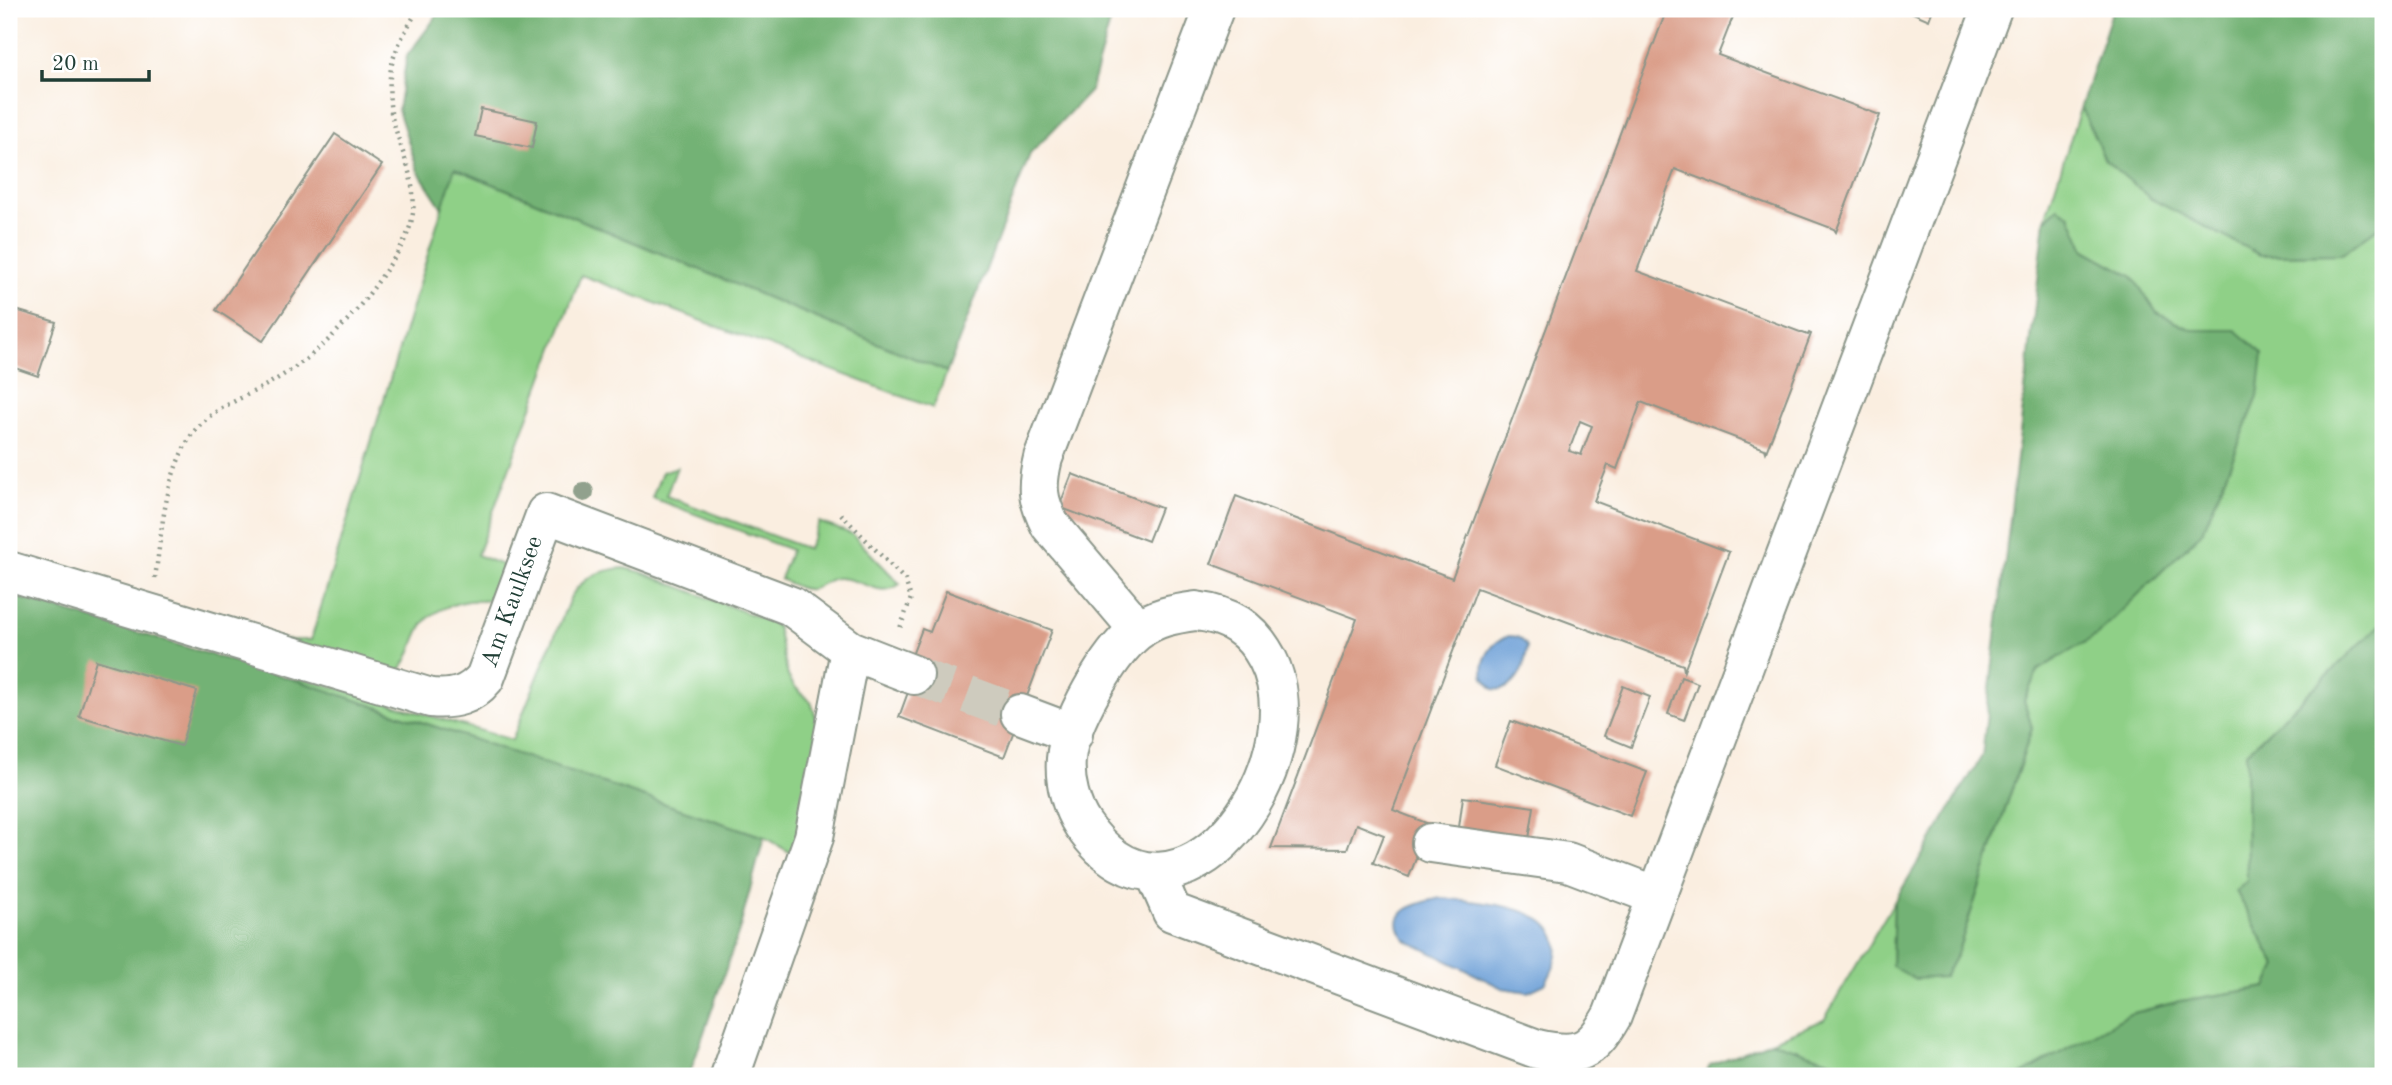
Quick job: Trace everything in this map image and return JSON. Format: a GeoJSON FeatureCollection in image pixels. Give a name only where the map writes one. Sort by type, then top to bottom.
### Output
{"type":"FeatureCollection","features":[{"type":"Feature","properties":{"kind":"lane"},"geometry":{"type":"LineString","coordinates":[[1139,630],[1050,525],[1038,492],[1039,475],[1043,458],[1214,9]]}},
{"type":"Feature","properties":{"kind":"lane"},"geometry":{"type":"LineString","coordinates":[[1154,873],[1172,912],[1537,1049],[1561,1054],[1583,1051],[1600,1038],[1612,1016],[1992,9]]}},
{"type":"Feature","properties":{"kind":"lane","name":"Am Kaulksee"},"geometry":{"type":"LineString","coordinates":[[9,571],[431,698],[447,699],[475,690],[485,678],[546,513],[791,606],[850,650],[900,669]]}},
{"type":"Feature","properties":{"kind":"lane"},"geometry":{"type":"LineString","coordinates":[[1196,611],[1218,613],[1239,625],[1258,642],[1270,665],[1279,692],[1279,720],[1273,757],[1248,809],[1227,836],[1204,856],[1177,870],[1154,873],[1122,864],[1104,850],[1082,824],[1071,799],[1067,777],[1066,758],[1073,734],[1091,692],[1119,648],[1139,630],[1166,615],[1196,611]]}},
{"type":"Feature","properties":{"kind":"lane"},"geometry":{"type":"LineString","coordinates":[[730,1076],[814,837],[850,650]]}},
{"type":"Feature","properties":{"kind":"lane"},"geometry":{"type":"LineString","coordinates":[[1020,714],[1073,734]]}},
{"type":"Feature","properties":{"kind":"lane"},"geometry":{"type":"LineString","coordinates":[[1431,843],[1568,862],[1657,896]]}},
{"type":"Feature","properties":{"kind":"path"},"geometry":{"type":"LineString","coordinates":[[149,613],[165,506],[175,467],[190,437],[230,403],[275,381],[324,346],[367,298],[408,232],[414,201],[407,163],[390,108],[390,74],[399,45],[418,9]]}},
{"type":"Feature","properties":{"kind":"path"},"geometry":{"type":"LineString","coordinates":[[841,514],[905,580],[911,598],[900,669]]}},
{"type":"Feature","properties":{"kind":"green space"},"geometry":{"type":"Polygon","coordinates":[[[446,9],[1114,9],[1090,91],[1030,154],[947,372],[455,168],[442,208],[418,171],[398,110],[407,56],[439,13],[446,9]]]}},
{"type":"Feature","properties":{"kind":"green space"},"geometry":{"type":"Polygon","coordinates":[[[2113,9],[2383,9],[2383,224],[2342,254],[2260,255],[2151,199],[2105,160],[2081,106],[2113,9]]]}},
{"type":"Feature","properties":{"kind":"green space"},"geometry":{"type":"Polygon","coordinates":[[[2081,106],[2105,160],[2151,198],[2260,255],[2342,254],[2383,224],[2383,622],[2246,753],[2247,881],[2236,891],[2277,967],[2267,987],[2181,1001],[2130,1014],[2019,1076],[1853,1076],[1844,1065],[1771,1041],[1824,1020],[1894,902],[1892,966],[1944,977],[1957,954],[2032,729],[2024,700],[2038,670],[2097,635],[2236,330],[2192,330],[2157,313],[2132,276],[2085,250],[2069,215],[2058,208],[2045,219],[2081,106]]]}},
{"type":"Feature","properties":{"kind":"green space"},"geometry":{"type":"Polygon","coordinates":[[[454,168],[947,372],[933,408],[581,275],[477,555],[505,566],[491,599],[454,604],[432,615],[421,628],[407,659],[398,671],[286,640],[311,640],[454,168]]]}},
{"type":"Feature","properties":{"kind":"green space"},"geometry":{"type":"Polygon","coordinates":[[[2058,208],[2070,215],[2085,250],[2132,276],[2157,313],[2192,330],[2236,330],[2263,354],[2258,397],[2203,531],[2097,635],[2038,670],[2024,700],[2032,728],[1957,954],[1944,977],[1915,979],[1892,966],[1894,902],[1982,756],[2045,220],[2058,208]]]}},
{"type":"Feature","properties":{"kind":"green space"},"geometry":{"type":"Polygon","coordinates":[[[677,467],[666,496],[808,549],[819,522],[852,534],[900,584],[885,590],[837,578],[808,589],[780,579],[791,550],[652,498],[662,472],[677,467]]]}},
{"type":"Feature","properties":{"kind":"green space"},"geometry":{"type":"Polygon","coordinates":[[[624,568],[641,572],[771,622],[777,627],[788,676],[794,686],[811,702],[819,725],[799,858],[764,837],[299,681],[300,677],[512,740],[571,596],[582,583],[594,575],[624,568]]]}},
{"type":"Feature","properties":{"kind":"green space"},"geometry":{"type":"Polygon","coordinates":[[[9,594],[299,681],[764,837],[739,931],[689,1076],[9,1076],[9,594]]]}},
{"type":"Feature","properties":{"kind":"green space"},"geometry":{"type":"Polygon","coordinates":[[[2383,622],[2383,1076],[2019,1076],[2130,1014],[2181,1001],[2267,987],[2277,966],[2236,891],[2247,881],[2246,753],[2383,622]]]}},
{"type":"Feature","properties":{"kind":"green space"},"geometry":{"type":"Polygon","coordinates":[[[1771,1041],[1844,1065],[1853,1076],[1705,1076],[1710,1065],[1771,1041]]]}},
{"type":"Feature","properties":{"kind":"water"},"geometry":{"type":"Polygon","coordinates":[[[1509,636],[1519,638],[1527,646],[1525,661],[1514,682],[1508,687],[1493,689],[1484,678],[1485,659],[1497,642],[1509,636]]]}},
{"type":"Feature","properties":{"kind":"water"},"geometry":{"type":"Polygon","coordinates":[[[1441,898],[1508,907],[1529,914],[1546,924],[1556,939],[1557,958],[1545,984],[1528,992],[1502,988],[1406,940],[1398,921],[1401,915],[1423,902],[1441,898]]]}},
{"type":"Feature","properties":{"kind":"building"},"geometry":{"type":"Polygon","coordinates":[[[1667,9],[1736,9],[1718,55],[1880,115],[1836,232],[1675,169],[1637,271],[1811,334],[1766,452],[1765,449],[1641,402],[1617,469],[1608,465],[1594,501],[1729,552],[1684,671],[1683,665],[1477,588],[1393,810],[1429,824],[1409,877],[1373,863],[1384,835],[1356,824],[1347,849],[1271,848],[1357,619],[1211,564],[1236,496],[1452,578],[1667,9]],[[1580,421],[1569,451],[1581,455],[1592,426],[1580,421]]]}},
{"type":"Feature","properties":{"kind":"building"},"geometry":{"type":"Polygon","coordinates":[[[1904,9],[1933,9],[1929,20],[1904,9]]]}},
{"type":"Feature","properties":{"kind":"building"},"geometry":{"type":"Polygon","coordinates":[[[481,109],[537,121],[532,148],[475,136],[481,109]]]}},
{"type":"Feature","properties":{"kind":"building"},"geometry":{"type":"Polygon","coordinates":[[[335,134],[382,165],[263,341],[216,310],[335,134]]]}},
{"type":"Feature","properties":{"kind":"building"},"geometry":{"type":"Polygon","coordinates":[[[9,308],[56,322],[38,376],[9,366],[9,308]]]}},
{"type":"Feature","properties":{"kind":"building"},"geometry":{"type":"Polygon","coordinates":[[[1072,474],[1161,508],[1148,541],[1059,507],[1072,474]]]}},
{"type":"Feature","properties":{"kind":"building"},"geometry":{"type":"Polygon","coordinates":[[[946,591],[1052,630],[1004,757],[899,717],[919,662],[911,658],[922,629],[930,632],[946,591]]]}},
{"type":"Feature","properties":{"kind":"building"},"geometry":{"type":"Polygon","coordinates":[[[96,660],[197,691],[181,746],[79,716],[96,660]]]}},
{"type":"Feature","properties":{"kind":"building"},"geometry":{"type":"Polygon","coordinates":[[[1681,677],[1698,683],[1684,720],[1668,714],[1681,677]]]}},
{"type":"Feature","properties":{"kind":"building"},"geometry":{"type":"Polygon","coordinates":[[[1623,686],[1650,697],[1631,747],[1604,736],[1623,686]]]}},
{"type":"Feature","properties":{"kind":"building"},"geometry":{"type":"Polygon","coordinates":[[[1511,721],[1647,772],[1630,816],[1495,765],[1511,721]]]}},
{"type":"Feature","properties":{"kind":"building"},"geometry":{"type":"Polygon","coordinates":[[[1463,797],[1534,807],[1528,845],[1458,835],[1463,797]]]}},
{"type":"Feature","properties":{"kind":"tunnel"},"geometry":{"type":"LineString","coordinates":[[914,675],[1020,714]]}}]}
